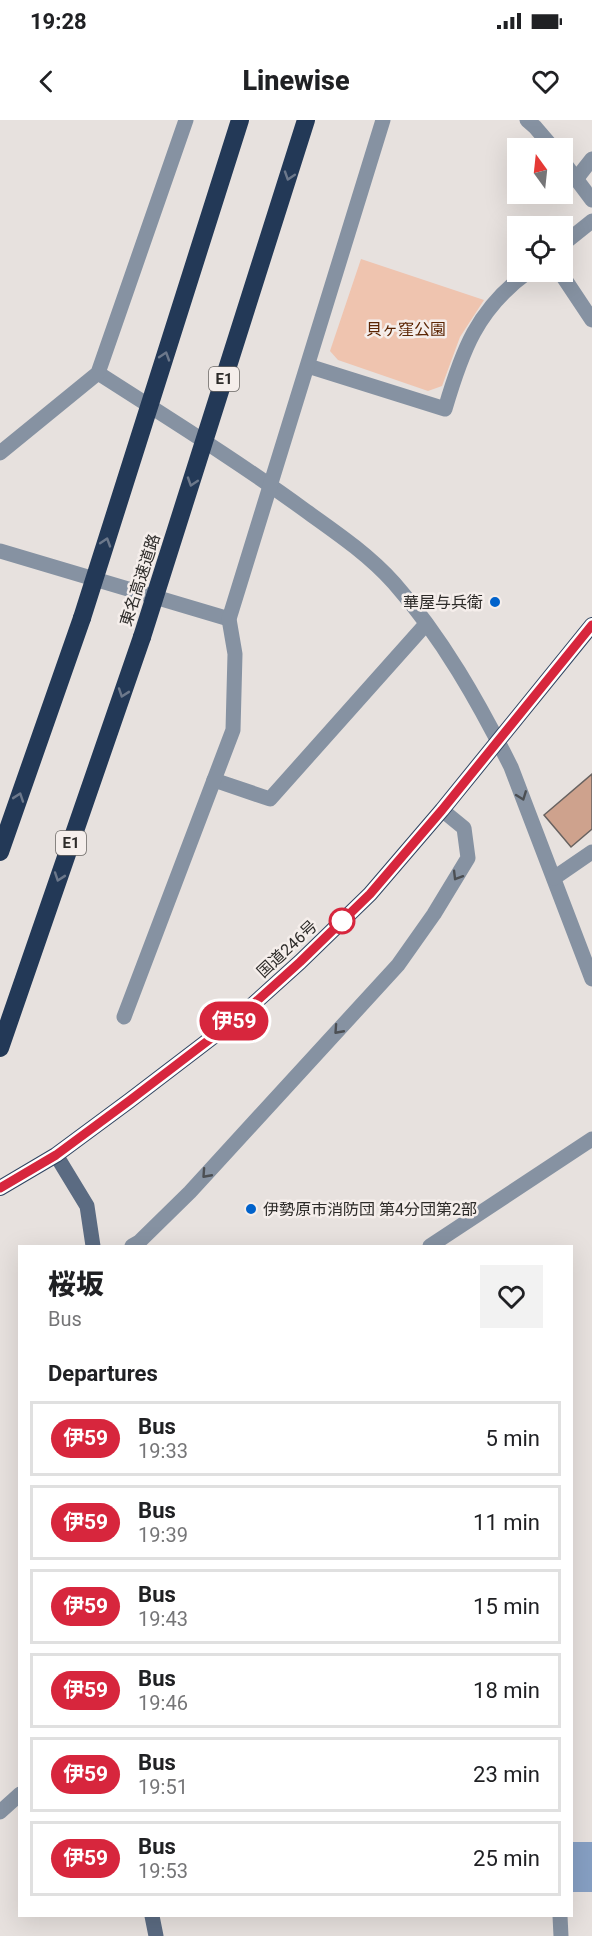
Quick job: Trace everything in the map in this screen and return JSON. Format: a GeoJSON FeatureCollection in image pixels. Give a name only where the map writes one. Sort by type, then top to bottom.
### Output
{"type":"FeatureCollection","features":[{"type":"Feature","properties":{"kind":"highway"},"geometry":{"type":"LineString","coordinates":[[0,852],[82,618],[240,120]]}},
{"type":"Feature","properties":{"kind":"highway","name":"東名高速道路"},"geometry":{"type":"LineString","coordinates":[[0,1048],[142,638],[306,120]]}},
{"type":"Feature","properties":{"kind":"highway","name":"国道246号"},"geometry":{"type":"LineString","coordinates":[[0,1188],[56,1155],[239,1017],[300,962],[370,894],[442,810],[592,625]]}},
{"type":"Feature","properties":{"kind":"main road"},"geometry":{"type":"LineString","coordinates":[[56,1155],[87,1206],[93,1245]]}},
{"type":"Feature","properties":{"kind":"main road"},"geometry":{"type":"LineString","coordinates":[[152,1917],[156,1936]]}},
{"type":"Feature","properties":{"kind":"street"},"geometry":{"type":"LineString","coordinates":[[123,1017],[233,730],[236,654],[229,619],[382,120]]}},
{"type":"Feature","properties":{"kind":"street"},"geometry":{"type":"LineString","coordinates":[[527,120],[544,138]]}},
{"type":"Feature","properties":{"kind":"street"},"geometry":{"type":"LineString","coordinates":[[0,453],[98,373],[185,121]]}},
{"type":"Feature","properties":{"kind":"street"},"geometry":{"type":"LineString","coordinates":[[577,178],[592,159]]}},
{"type":"Feature","properties":{"kind":"street"},"geometry":{"type":"LineString","coordinates":[[573,173],[592,200]]}},
{"type":"Feature","properties":{"kind":"street"},"geometry":{"type":"LineString","coordinates":[[573,236],[592,221]]}},
{"type":"Feature","properties":{"kind":"street"},"geometry":{"type":"LineString","coordinates":[[308,366],[445,409],[459,363],[477,325],[506,287],[513,282]]}},
{"type":"Feature","properties":{"kind":"street"},"geometry":{"type":"LineString","coordinates":[[567,282],[592,320]]}},
{"type":"Feature","properties":{"kind":"street"},"geometry":{"type":"LineString","coordinates":[[98,373],[270,484],[348,541],[393,582],[426,624],[482,711],[511,767],[592,979]]}},
{"type":"Feature","properties":{"kind":"street"},"geometry":{"type":"LineString","coordinates":[[0,551],[229,619]]}},
{"type":"Feature","properties":{"kind":"street"},"geometry":{"type":"LineString","coordinates":[[214,780],[270,799],[426,624]]}},
{"type":"Feature","properties":{"kind":"street"},"geometry":{"type":"LineString","coordinates":[[134,1245],[190,1192],[398,965],[434,914],[468,858],[464,828],[442,810]]}},
{"type":"Feature","properties":{"kind":"street"},"geometry":{"type":"LineString","coordinates":[[554,878],[592,852]]}},
{"type":"Feature","properties":{"kind":"street"},"geometry":{"type":"LineString","coordinates":[[432,1245],[592,1139]]}},
{"type":"Feature","properties":{"kind":"street"},"geometry":{"type":"LineString","coordinates":[[0,1812],[18,1796]]}},
{"type":"Feature","properties":{"kind":"street"},"geometry":{"type":"LineString","coordinates":[[560,1917],[561,1936]]}},
{"type":"Feature","properties":{"kind":"green space","name":"貝ヶ窪公園"},"geometry":{"type":"Polygon","coordinates":[[[361,259],[484,300],[460,337],[442,386],[428,391],[338,360],[330,351],[361,259]]]}},
{"type":"Feature","properties":{"kind":"building"},"geometry":{"type":"Polygon","coordinates":[[[592,774],[592,829],[571,847],[544,815],[592,774]]]}},
{"type":"Feature","properties":{"kind":"waterway"},"geometry":{"type":"LineString","coordinates":[[573,1867],[592,1867]]}},
{"type":"Feature","properties":{"kind":"bus line","name":"伊59"},"geometry":{"type":"LineString","coordinates":[[0,1188],[56,1155],[129,1101],[239,1017],[300,962],[370,894],[442,810],[592,625]]}},
{"type":"Feature","properties":{"kind":"place","name":"華屋与兵衛"},"geometry":{"type":"Point","coordinates":[495,602]}},
{"type":"Feature","properties":{"kind":"place","name":"伊勢原市消防団 第4分団第2部"},"geometry":{"type":"Point","coordinates":[251,1209]}}]}
